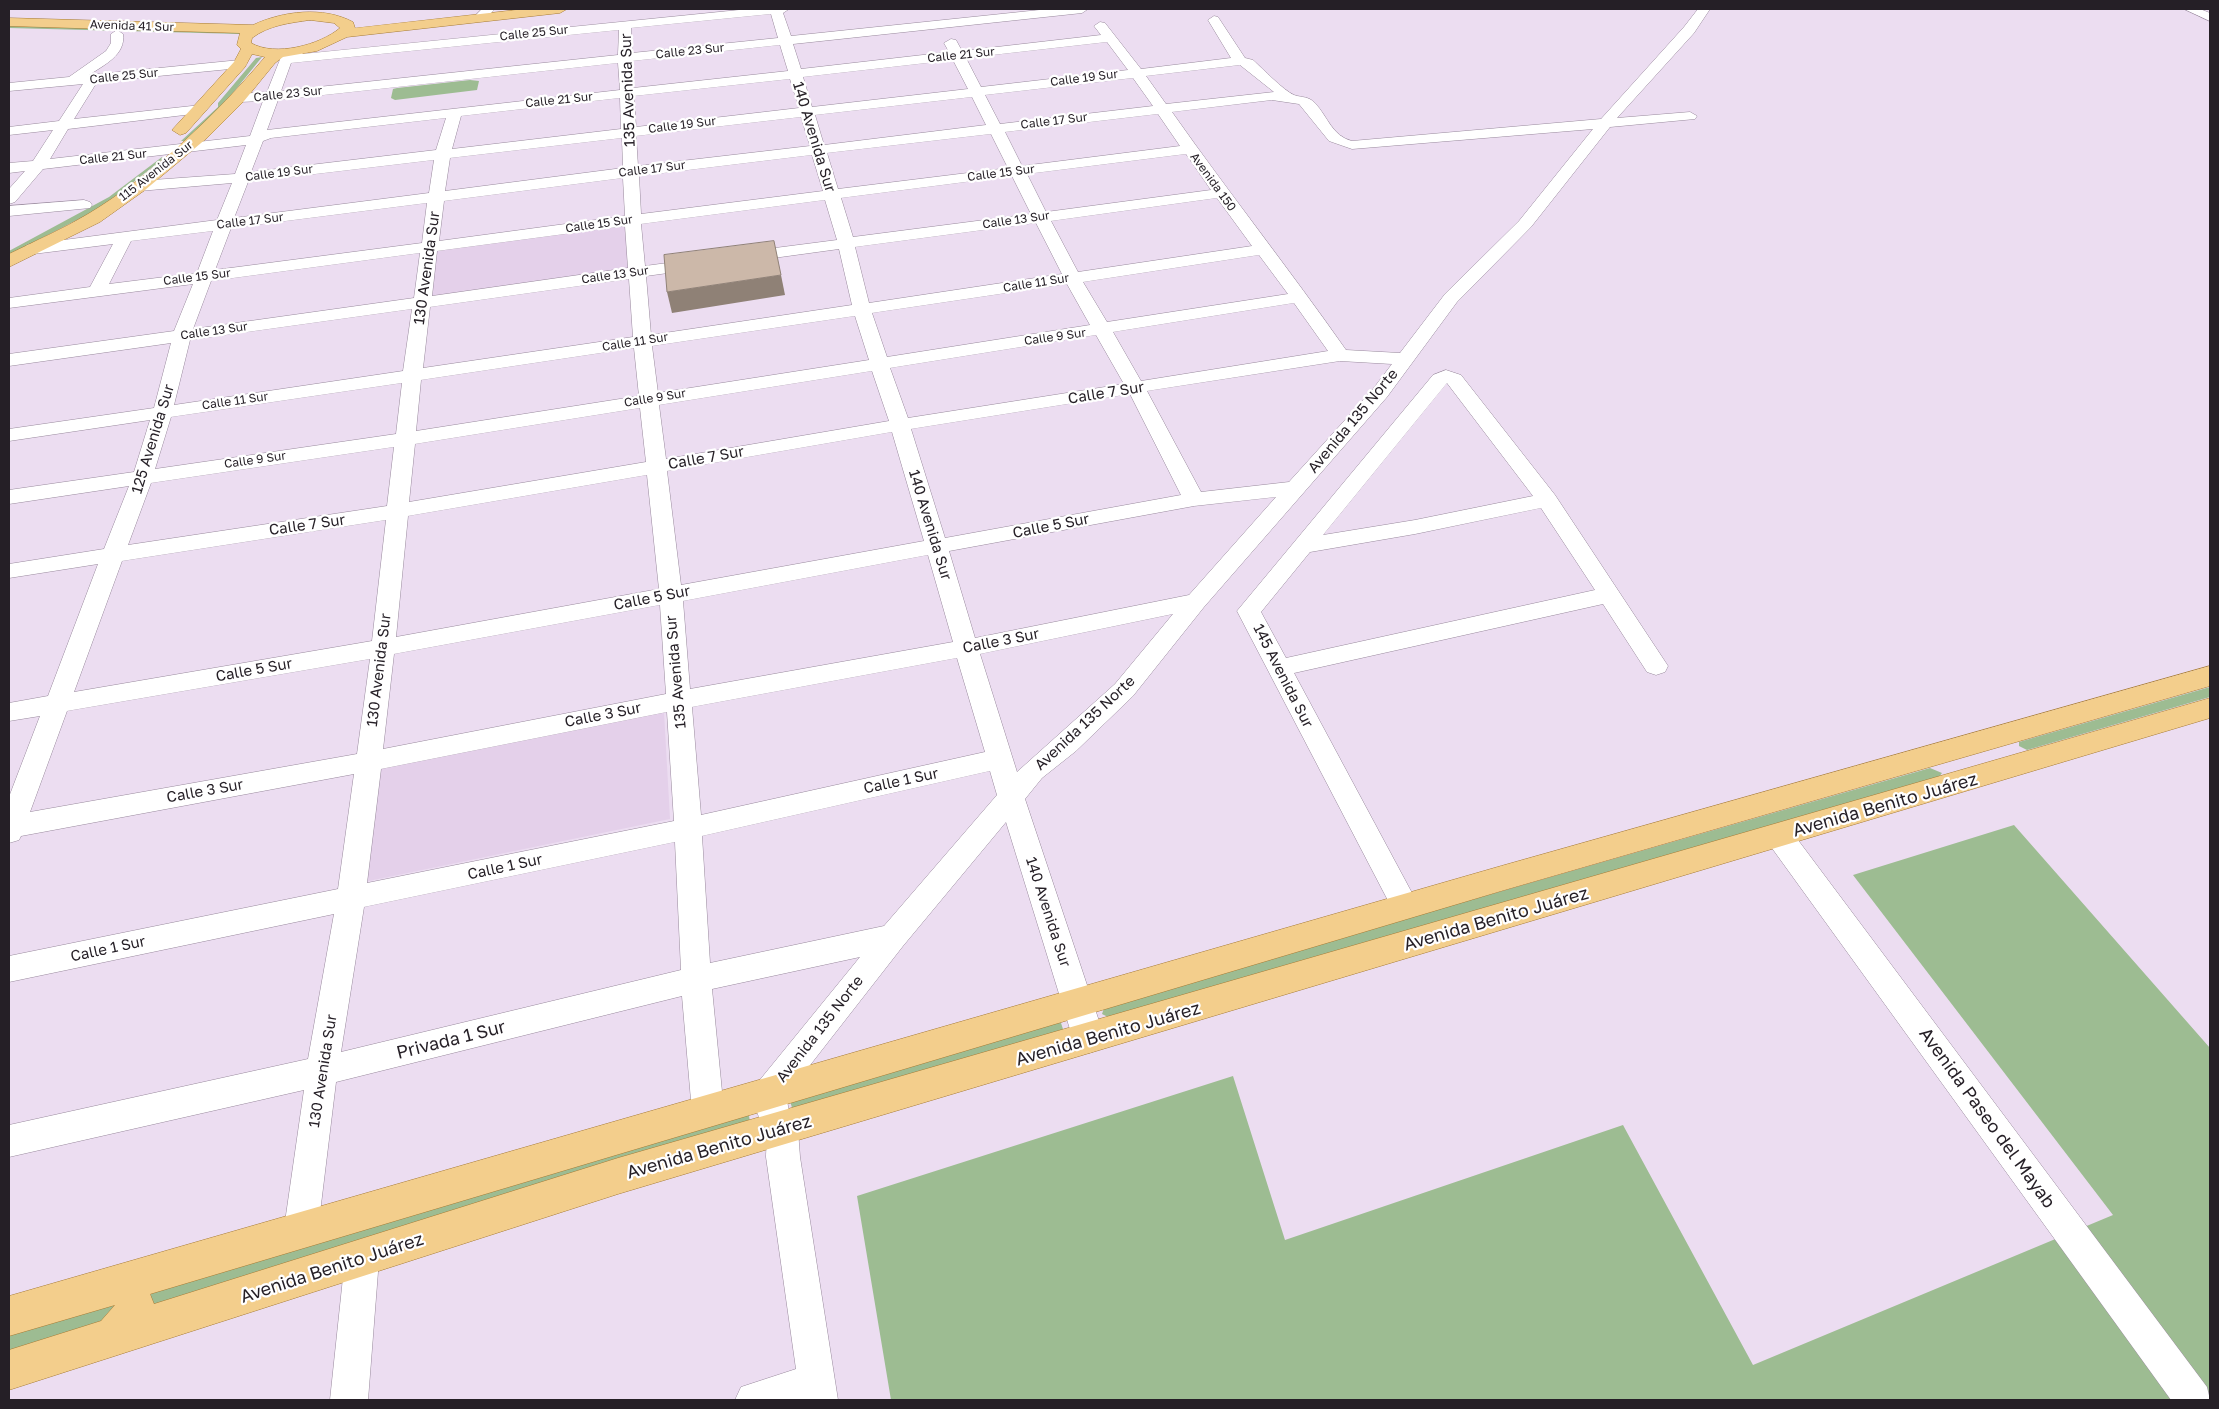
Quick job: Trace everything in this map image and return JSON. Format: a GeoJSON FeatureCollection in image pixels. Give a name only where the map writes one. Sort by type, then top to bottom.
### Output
{"type":"FeatureCollection","features":[{"type":"Feature","properties":{"kind":"main road"},"geometry":{"type":"LineString","coordinates":[[289,55],[332,42],[346,29],[484,11],[560,9]]}},
{"type":"Feature","properties":{"kind":"main road"},"geometry":{"type":"LineString","coordinates":[[246,44],[255,30],[292,18],[325,13],[337,19],[346,29]]}},
{"type":"Feature","properties":{"kind":"main road","name":"Avenida 41 Sur"},"geometry":{"type":"LineString","coordinates":[[9,22],[255,30]]}},
{"type":"Feature","properties":{"kind":"main road","name":"Avenida 41 Sur"},"geometry":{"type":"LineString","coordinates":[[9,31],[116,34],[246,44],[289,55]]}},
{"type":"Feature","properties":{"kind":"main road","name":"115 Avenida Sur"},"geometry":{"type":"LineString","coordinates":[[9,242],[84,205],[158,152],[201,109],[240,64],[246,44]]}},
{"type":"Feature","properties":{"kind":"main road","name":"115 Avenida Sur"},"geometry":{"type":"LineString","coordinates":[[9,261],[94,218],[139,186],[187,147],[239,98],[270,60],[289,55]]}},
{"type":"Feature","properties":{"kind":"main road","name":"Avenida Benito Juárez"},"geometry":{"type":"LineString","coordinates":[[9,1316],[615,1137],[708,1112],[770,1092],[1078,1004],[1405,906],[1993,740],[2210,676]]}},
{"type":"Feature","properties":{"kind":"main road","name":"Avenida Benito Juárez"},"geometry":{"type":"LineString","coordinates":[[9,1370],[618,1176],[1089,1040],[2210,708]]}},
{"type":"Feature","properties":{"kind":"main road"},"geometry":{"type":"LineString","coordinates":[[112,1338],[128,1322],[135,1306],[126,1282]]}},
{"type":"Feature","properties":{"kind":"street","name":"Calle 25 Sur"},"geometry":{"type":"LineString","coordinates":[[289,55],[464,41],[779,9]]}},
{"type":"Feature","properties":{"kind":"street","name":"140 Avenida Sur"},"geometry":{"type":"LineString","coordinates":[[779,9],[795,74],[846,243],[861,304],[900,425],[1011,797],[1089,1040]]}},
{"type":"Feature","properties":{"kind":"street"},"geometry":{"type":"LineString","coordinates":[[932,9],[977,91],[1016,171],[1101,330],[1136,388],[1194,499]]}},
{"type":"Feature","properties":{"kind":"street","name":"Calle 23 Sur"},"geometry":{"type":"LineString","coordinates":[[239,98],[273,96],[1084,9]]}},
{"type":"Feature","properties":{"kind":"street","name":"Avenida 150"},"geometry":{"type":"LineString","coordinates":[[1084,9],[1110,38],[1162,108],[1259,245],[1301,297],[1340,355]]}},
{"type":"Feature","properties":{"kind":"street","name":"Avenida 135 Norte"},"geometry":{"type":"LineString","coordinates":[[770,1092],[893,937],[1011,797],[1033,772],[1067,744],[1124,690],[1196,600],[1380,393],[1451,298],[1525,224],[1604,124],[1689,30],[1704,9]]}},
{"type":"Feature","properties":{"kind":"street"},"geometry":{"type":"LineString","coordinates":[[2194,9],[2190,9],[2210,17]]}},
{"type":"Feature","properties":{"kind":"street"},"geometry":{"type":"LineString","coordinates":[[1214,20],[1240,61]]}},
{"type":"Feature","properties":{"kind":"street","name":"135 Avenida Sur"},"geometry":{"type":"LineString","coordinates":[[625,24],[624,58],[630,131],[633,220],[642,336],[671,595],[688,827],[696,979],[708,1112]]}},
{"type":"Feature","properties":{"kind":"street"},"geometry":{"type":"LineString","coordinates":[[70,82],[111,54],[118,43],[116,34]]}},
{"type":"Feature","properties":{"kind":"street","name":"Calle 21 Sur"},"geometry":{"type":"LineString","coordinates":[[9,168],[158,152],[256,139],[268,134],[1110,38]]}},
{"type":"Feature","properties":{"kind":"street"},"geometry":{"type":"LineString","coordinates":[[460,76],[464,41]]}},
{"type":"Feature","properties":{"kind":"street","name":"125 Avenida Sur"},"geometry":{"type":"LineString","coordinates":[[9,828],[143,476],[182,335],[289,55]]}},
{"type":"Feature","properties":{"kind":"street"},"geometry":{"type":"LineString","coordinates":[[1134,72],[1240,61],[1248,63],[1288,97],[1306,102],[1334,140],[1352,144],[1690,116]]}},
{"type":"Feature","properties":{"kind":"street","name":"Calle 25 Sur"},"geometry":{"type":"LineString","coordinates":[[9,87],[240,64]]}},
{"type":"Feature","properties":{"kind":"street","name":"Calle 19 Sur"},"geometry":{"type":"LineString","coordinates":[[139,186],[242,177],[1134,72]]}},
{"type":"Feature","properties":{"kind":"street"},"geometry":{"type":"LineString","coordinates":[[9,199],[38,165],[65,126],[92,80]]}},
{"type":"Feature","properties":{"kind":"street","name":"Calle 17 Sur"},"geometry":{"type":"LineString","coordinates":[[33,249],[632,172],[995,128],[1272,96],[1288,97]]}},
{"type":"Feature","properties":{"kind":"street"},"geometry":{"type":"LineString","coordinates":[[9,131],[201,109]]}},
{"type":"Feature","properties":{"kind":"street","name":"130 Avenida Sur"},"geometry":{"type":"LineString","coordinates":[[301,1229],[322,1071],[352,899],[367,762],[383,648],[413,370],[436,198],[444,153],[455,112]]}},
{"type":"Feature","properties":{"kind":"street","name":"Calle 15 Sur"},"geometry":{"type":"LineString","coordinates":[[9,303],[831,194],[1190,149]]}},
{"type":"Feature","properties":{"kind":"street","name":"Calle 13 Sur"},"geometry":{"type":"LineString","coordinates":[[9,360],[722,260],[1221,193]]}},
{"type":"Feature","properties":{"kind":"street"},"geometry":{"type":"LineString","coordinates":[[9,212],[84,205]]}},
{"type":"Feature","properties":{"kind":"street"},"geometry":{"type":"LineString","coordinates":[[97,291],[125,237]]}},
{"type":"Feature","properties":{"kind":"street","name":"Calle 11 Sur"},"geometry":{"type":"LineString","coordinates":[[9,423],[164,405],[413,370],[1259,245]]}},
{"type":"Feature","properties":{"kind":"street","name":"Calle 9 Sur"},"geometry":{"type":"LineString","coordinates":[[9,497],[406,439],[650,398],[1101,330],[1301,297]]}},
{"type":"Feature","properties":{"kind":"street","name":"Calle 7 Sur"},"geometry":{"type":"LineString","coordinates":[[9,571],[397,511],[900,425],[1340,355],[1405,359]]}},
{"type":"Feature","properties":{"kind":"street","name":"145 Avenida Sur"},"geometry":{"type":"LineString","coordinates":[[1405,906],[1249,611],[1440,378],[1446,376],[1454,379],[1546,500]]}},
{"type":"Feature","properties":{"kind":"street","name":"Calle 11 Sur"},"geometry":{"type":"LineString","coordinates":[[9,435],[164,405]]}},
{"type":"Feature","properties":{"kind":"street","name":"Calle 5 Sur"},"geometry":{"type":"LineString","coordinates":[[9,712],[383,648],[937,548],[1194,499],[1296,488]]}},
{"type":"Feature","properties":{"kind":"street"},"geometry":{"type":"LineString","coordinates":[[1302,546],[1415,527],[1546,500],[1656,666]]}},
{"type":"Feature","properties":{"kind":"street"},"geometry":{"type":"LineString","coordinates":[[1278,668],[1608,594]]}},
{"type":"Feature","properties":{"kind":"street","name":"Calle 3 Sur"},"geometry":{"type":"LineString","coordinates":[[9,828],[367,762],[679,700],[967,648],[1196,600]]}},
{"type":"Feature","properties":{"kind":"street","name":"Calle 1 Sur"},"geometry":{"type":"LineString","coordinates":[[9,969],[352,899],[1000,759]]}},
{"type":"Feature","properties":{"kind":"street","name":"Avenida Paseo del Mayab"},"geometry":{"type":"LineString","coordinates":[[1779,836],[2194,1400]]}},
{"type":"Feature","properties":{"kind":"street","name":"Privada 1 Sur"},"geometry":{"type":"LineString","coordinates":[[9,1141],[322,1071],[696,979],[893,937]]}},
{"type":"Feature","properties":{"kind":"street"},"geometry":{"type":"LineString","coordinates":[[754,1400],[818,1391],[783,1157],[782,1130],[773,1116],[770,1092]]}},
{"type":"Feature","properties":{"kind":"street"},"geometry":{"type":"LineString","coordinates":[[349,1400],[362,1259]]}},
{"type":"Feature","properties":{"kind":"shaded area"},"geometry":{"type":"Polygon","coordinates":[[[629,223],[632,270],[429,297],[436,248],[629,223]]]}},
{"type":"Feature","properties":{"kind":"shaded area"},"geometry":{"type":"Polygon","coordinates":[[[664,712],[670,819],[359,883],[376,768],[664,712]]]}},
{"type":"Feature","properties":{"kind":"green space"},"geometry":{"type":"Polygon","coordinates":[[[9,25],[238,32],[240,34],[9,28],[9,25]]]}},
{"type":"Feature","properties":{"kind":"green space"},"geometry":{"type":"Polygon","coordinates":[[[262,57],[224,104],[185,141],[181,141],[218,107],[218,103],[256,58],[262,57]]]}},
{"type":"Feature","properties":{"kind":"green space"},"geometry":{"type":"Polygon","coordinates":[[[470,80],[479,81],[477,90],[395,100],[391,98],[393,89],[397,88],[470,80]]]}},
{"type":"Feature","properties":{"kind":"green space"},"geometry":{"type":"Polygon","coordinates":[[[162,157],[164,158],[102,207],[9,255],[9,251],[109,197],[162,157]]]}},
{"type":"Feature","properties":{"kind":"green space"},"geometry":{"type":"Polygon","coordinates":[[[2210,687],[2210,697],[2027,750],[2019,746],[2019,742],[2210,687]]]}},
{"type":"Feature","properties":{"kind":"green space"},"geometry":{"type":"Polygon","coordinates":[[[1930,768],[1942,773],[1938,778],[1108,1017],[1102,1014],[1105,1005],[1930,768]]]}},
{"type":"Feature","properties":{"kind":"green space"},"geometry":{"type":"Polygon","coordinates":[[[2014,825],[2210,1048],[2210,1400],[891,1400],[857,1196],[1233,1076],[1285,1240],[1623,1125],[1753,1365],[2113,1215],[1853,875],[2014,825]]]}},
{"type":"Feature","properties":{"kind":"green space"},"geometry":{"type":"Polygon","coordinates":[[[1047,1021],[1061,1023],[1063,1029],[1060,1037],[793,1111],[790,1101],[1047,1021]]]}},
{"type":"Feature","properties":{"kind":"green space"},"geometry":{"type":"Polygon","coordinates":[[[743,1110],[749,1116],[750,1122],[146,1311],[151,1294],[150,1287],[743,1110]]]}},
{"type":"Feature","properties":{"kind":"green space"},"geometry":{"type":"Polygon","coordinates":[[[117,1296],[122,1308],[111,1320],[9,1352],[9,1330],[117,1296]]]}},
{"type":"Feature","properties":{"kind":"building"},"geometry":{"type":"Polygon","coordinates":[[[774,241],[781,275],[667,292],[664,255],[774,241]]]}}]}
